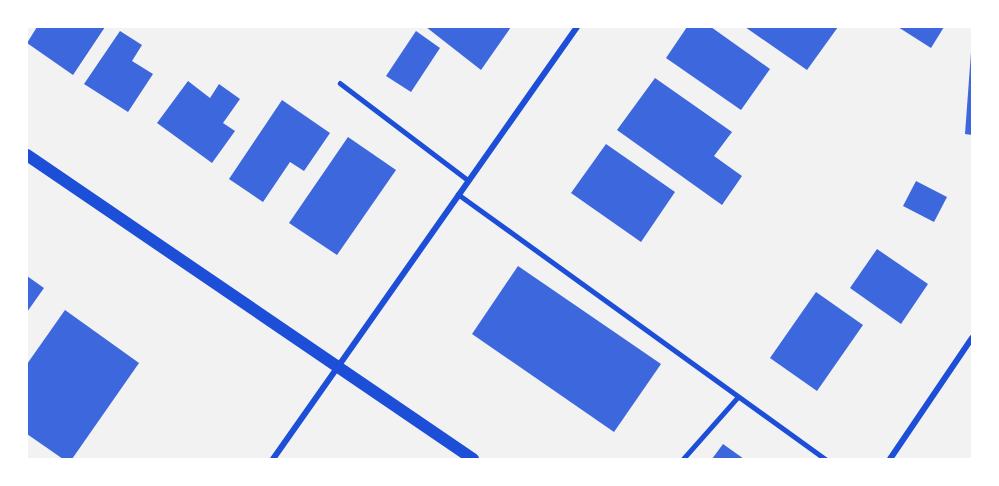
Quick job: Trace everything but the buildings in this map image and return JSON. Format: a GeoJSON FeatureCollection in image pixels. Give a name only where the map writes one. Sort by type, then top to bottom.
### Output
{"type":"FeatureCollection","features":[{"type":"Feature","properties":{"kind":"main road"},"geometry":{"type":"LineString","coordinates":[[27,155],[473,459]]}},
{"type":"Feature","properties":{"kind":"street"},"geometry":{"type":"LineString","coordinates":[[273,459],[336,366],[577,27]]}},
{"type":"Feature","properties":{"kind":"street"},"geometry":{"type":"LineString","coordinates":[[890,459],[972,338]]}},
{"type":"Feature","properties":{"kind":"lane"},"geometry":{"type":"LineString","coordinates":[[340,83],[468,180]]}},
{"type":"Feature","properties":{"kind":"lane"},"geometry":{"type":"LineString","coordinates":[[458,194],[636,319],[737,398],[826,459]]}},
{"type":"Feature","properties":{"kind":"lane"},"geometry":{"type":"LineString","coordinates":[[683,459],[737,398]]}}]}
